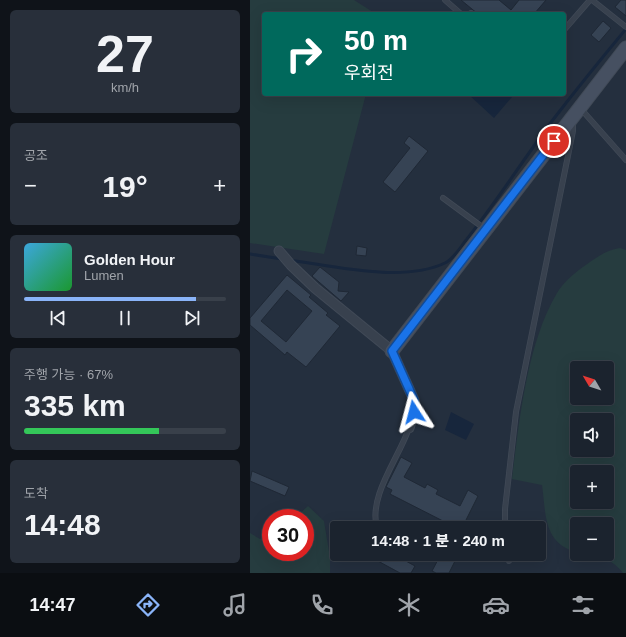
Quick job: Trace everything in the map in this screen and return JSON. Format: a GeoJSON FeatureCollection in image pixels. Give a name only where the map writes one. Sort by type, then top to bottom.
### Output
{"type":"FeatureCollection","features":[{"type":"Feature","properties":{"kind":"street"},"geometry":{"type":"LineString","coordinates":[[392,351],[480,226],[577,112],[626,48]]}},
{"type":"Feature","properties":{"kind":"street"},"geometry":{"type":"LineString","coordinates":[[279,251],[315,288],[392,351],[414,400],[414,412],[408,428]]}},
{"type":"Feature","properties":{"kind":"lane"},"geometry":{"type":"LineString","coordinates":[[444,0],[459,12]]}},
{"type":"Feature","properties":{"kind":"lane"},"geometry":{"type":"LineString","coordinates":[[566,28],[591,0],[625,26]]}},
{"type":"Feature","properties":{"kind":"lane"},"geometry":{"type":"LineString","coordinates":[[577,112],[626,160]]}},
{"type":"Feature","properties":{"kind":"lane"},"geometry":{"type":"LineString","coordinates":[[505,521],[505,508],[516,412],[577,112]]}},
{"type":"Feature","properties":{"kind":"lane"},"geometry":{"type":"LineString","coordinates":[[443,198],[480,226]]}},
{"type":"Feature","properties":{"kind":"lane"},"geometry":{"type":"LineString","coordinates":[[376,521],[375,512],[378,497],[404,443],[408,428]]}},
{"type":"Feature","properties":{"kind":"green space"},"geometry":{"type":"Polygon","coordinates":[[[250,0],[354,0],[373,12],[262,12],[262,96],[365,96],[324,254],[250,243],[250,0]]]}},
{"type":"Feature","properties":{"kind":"green space"},"geometry":{"type":"Polygon","coordinates":[[[620,248],[626,250],[626,573],[623,573],[609,561],[614,561],[614,517],[570,517],[570,549],[566,548],[552,535],[548,526],[542,485],[512,479],[521,408],[531,359],[538,335],[547,313],[563,284],[597,257],[608,251],[620,248]]]}},
{"type":"Feature","properties":{"kind":"green space"},"geometry":{"type":"Polygon","coordinates":[[[314,512],[324,521],[330,558],[330,573],[250,573],[250,533],[260,539],[262,538],[262,561],[314,561],[314,512]]]}},
{"type":"Feature","properties":{"kind":"water"},"geometry":{"type":"Polygon","coordinates":[[[470,96],[511,96],[494,118],[470,96]]]}},
{"type":"Feature","properties":{"kind":"water"},"geometry":{"type":"Polygon","coordinates":[[[451,412],[474,424],[466,440],[445,430],[451,412]]]}},
{"type":"Feature","properties":{"kind":"building"},"geometry":{"type":"Polygon","coordinates":[[[461,0],[499,0],[511,10],[519,0],[546,0],[536,12],[476,12],[461,0]]]}},
{"type":"Feature","properties":{"kind":"building"},"geometry":{"type":"Polygon","coordinates":[[[621,0],[626,0],[626,16],[615,7],[621,0]]]}},
{"type":"Feature","properties":{"kind":"building"},"geometry":{"type":"Polygon","coordinates":[[[603,21],[611,28],[599,42],[591,35],[603,21]]]}},
{"type":"Feature","properties":{"kind":"building"},"geometry":{"type":"Polygon","coordinates":[[[409,136],[428,151],[395,192],[383,182],[410,148],[404,143],[409,136]]]}},
{"type":"Feature","properties":{"kind":"building"},"geometry":{"type":"Polygon","coordinates":[[[357,246],[367,248],[366,256],[356,255],[357,246]]]}},
{"type":"Feature","properties":{"kind":"building"},"geometry":{"type":"Polygon","coordinates":[[[320,267],[339,282],[338,291],[349,292],[341,301],[312,276],[320,267]]]}},
{"type":"Feature","properties":{"kind":"building"},"geometry":{"type":"Polygon","coordinates":[[[287,275],[311,295],[309,297],[328,313],[326,315],[340,326],[306,367],[287,352],[285,355],[250,325],[250,318],[287,275]],[[287,290],[261,321],[286,342],[312,311],[287,290]]]}},
{"type":"Feature","properties":{"kind":"building"},"geometry":{"type":"Polygon","coordinates":[[[401,457],[412,463],[404,477],[425,488],[427,484],[438,490],[436,494],[460,506],[468,490],[478,496],[466,521],[443,521],[390,494],[392,490],[386,487],[401,457]]]}},
{"type":"Feature","properties":{"kind":"building"},"geometry":{"type":"Polygon","coordinates":[[[252,471],[289,487],[285,496],[250,481],[252,471]]]}},
{"type":"Feature","properties":{"kind":"building"},"geometry":{"type":"Polygon","coordinates":[[[378,561],[406,561],[415,566],[411,573],[400,573],[378,561]]]}},
{"type":"Feature","properties":{"kind":"building"},"geometry":{"type":"Polygon","coordinates":[[[437,561],[455,561],[449,573],[436,573],[432,571],[437,561]]]}},
{"type":"Feature","properties":{"kind":"waterway"},"geometry":{"type":"LineString","coordinates":[[289,260],[347,269],[409,272],[428,269],[445,263],[451,259],[478,225],[552,121],[626,29]]}},
{"type":"Feature","properties":{"kind":"waterway"},"geometry":{"type":"LineString","coordinates":[[250,254],[282,259]]}},
{"type":"Feature","properties":{"kind":"route"},"geometry":{"type":"LineString","coordinates":[[414,412],[414,400],[392,351],[554,141]]}}]}
